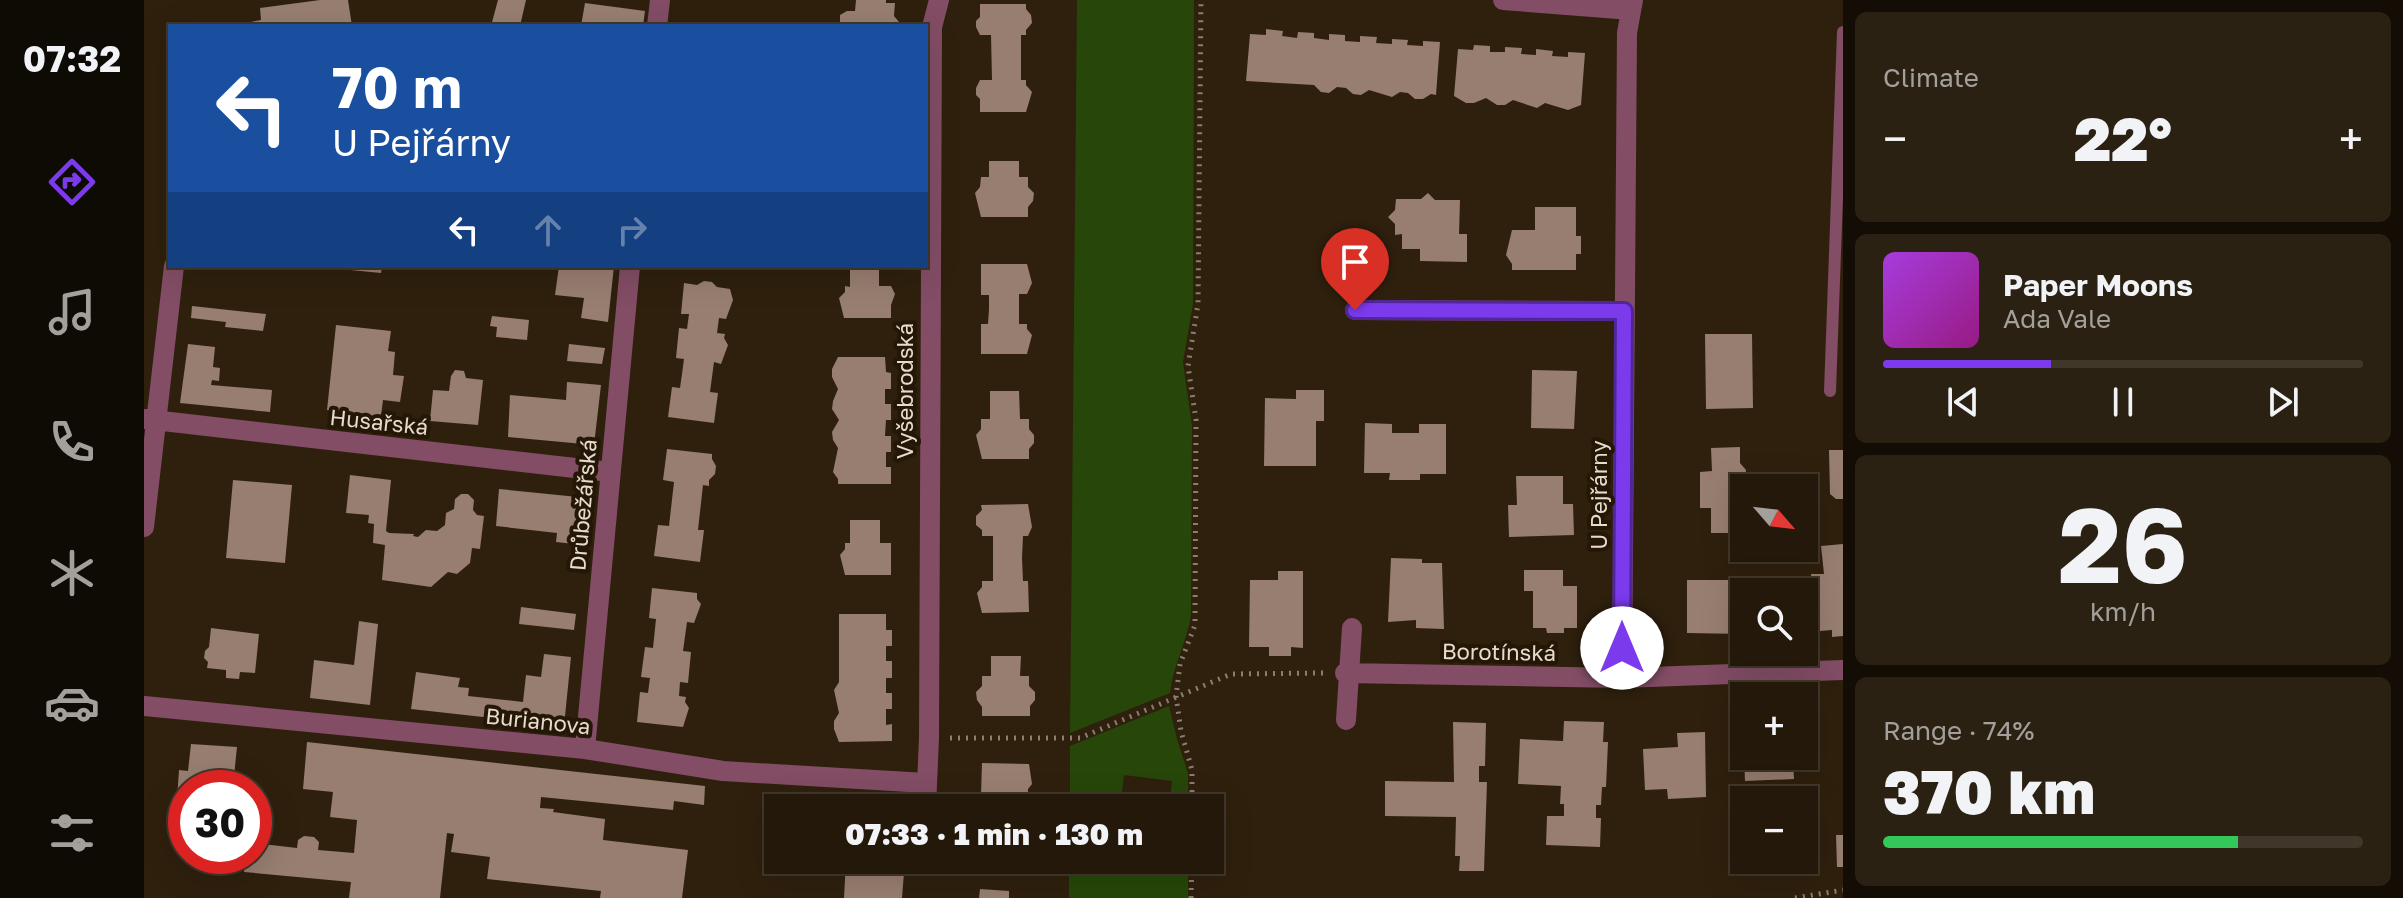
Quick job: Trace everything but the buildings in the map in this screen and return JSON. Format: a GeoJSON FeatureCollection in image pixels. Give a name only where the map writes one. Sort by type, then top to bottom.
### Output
{"type":"FeatureCollection","features":[{"type":"Feature","properties":{"kind":"street"},"geometry":{"type":"LineString","coordinates":[[657,24],[660,0]]}},
{"type":"Feature","properties":{"kind":"street","name":"Vyšebrodská"},"geometry":{"type":"LineString","coordinates":[[926,794],[929,738],[932,27],[939,0]]}},
{"type":"Feature","properties":{"kind":"street"},"geometry":{"type":"LineString","coordinates":[[1503,0],[1632,5]]}},
{"type":"Feature","properties":{"kind":"street","name":"U Pejřárny"},"geometry":{"type":"LineString","coordinates":[[1622,678],[1627,33],[1632,5]]}},
{"type":"Feature","properties":{"kind":"street"},"geometry":{"type":"LineString","coordinates":[[144,527],[150,420],[174,268]]}},
{"type":"Feature","properties":{"kind":"street","name":"Drůbežářská"},"geometry":{"type":"LineString","coordinates":[[585,749],[630,268]]}},
{"type":"Feature","properties":{"kind":"street"},"geometry":{"type":"LineString","coordinates":[[1355,310],[1624,311]]}},
{"type":"Feature","properties":{"kind":"street","name":"Husařská"},"geometry":{"type":"LineString","coordinates":[[150,420],[610,472]]}},
{"type":"Feature","properties":{"kind":"street"},"geometry":{"type":"LineString","coordinates":[[1346,720],[1352,628]]}},
{"type":"Feature","properties":{"kind":"street","name":"Borotínská"},"geometry":{"type":"LineString","coordinates":[[1347,672],[1622,678],[1843,670]]}},
{"type":"Feature","properties":{"kind":"street","name":"Burianova"},"geometry":{"type":"LineString","coordinates":[[144,706],[585,749],[723,771],[926,783]]}},
{"type":"Feature","properties":{"kind":"lane"},"geometry":{"type":"LineString","coordinates":[[1830,391],[1843,32]]}},
{"type":"Feature","properties":{"kind":"path"},"geometry":{"type":"LineString","coordinates":[[1192,794],[1192,770],[1181,731],[1176,696],[1180,664],[1195,625],[1196,420],[1188,366],[1198,304],[1201,0]]}},
{"type":"Feature","properties":{"kind":"path"},"geometry":{"type":"LineString","coordinates":[[929,738],[1080,738],[1231,674],[1347,672]]}},
{"type":"Feature","properties":{"kind":"path"},"geometry":{"type":"LineString","coordinates":[[1191,898],[1192,874]]}},
{"type":"Feature","properties":{"kind":"path"},"geometry":{"type":"LineString","coordinates":[[1795,898],[1843,890]]}},
{"type":"Feature","properties":{"kind":"green space"},"geometry":{"type":"Polygon","coordinates":[[[1077,0],[1194,0],[1193,304],[1183,362],[1192,426],[1191,615],[1170,693],[1070,733],[1077,0]]]}},
{"type":"Feature","properties":{"kind":"green space"},"geometry":{"type":"Polygon","coordinates":[[[1169,706],[1188,773],[1188,794],[1171,794],[1172,781],[1124,775],[1122,794],[1070,794],[1070,746],[1169,706]]]}},
{"type":"Feature","properties":{"kind":"green space"},"geometry":{"type":"Polygon","coordinates":[[[1069,874],[1188,874],[1188,898],[1069,898],[1069,874]]]}},
{"type":"Feature","properties":{"kind":"route"},"geometry":{"type":"LineString","coordinates":[[1355,310],[1624,311],[1622,648]]}}]}
